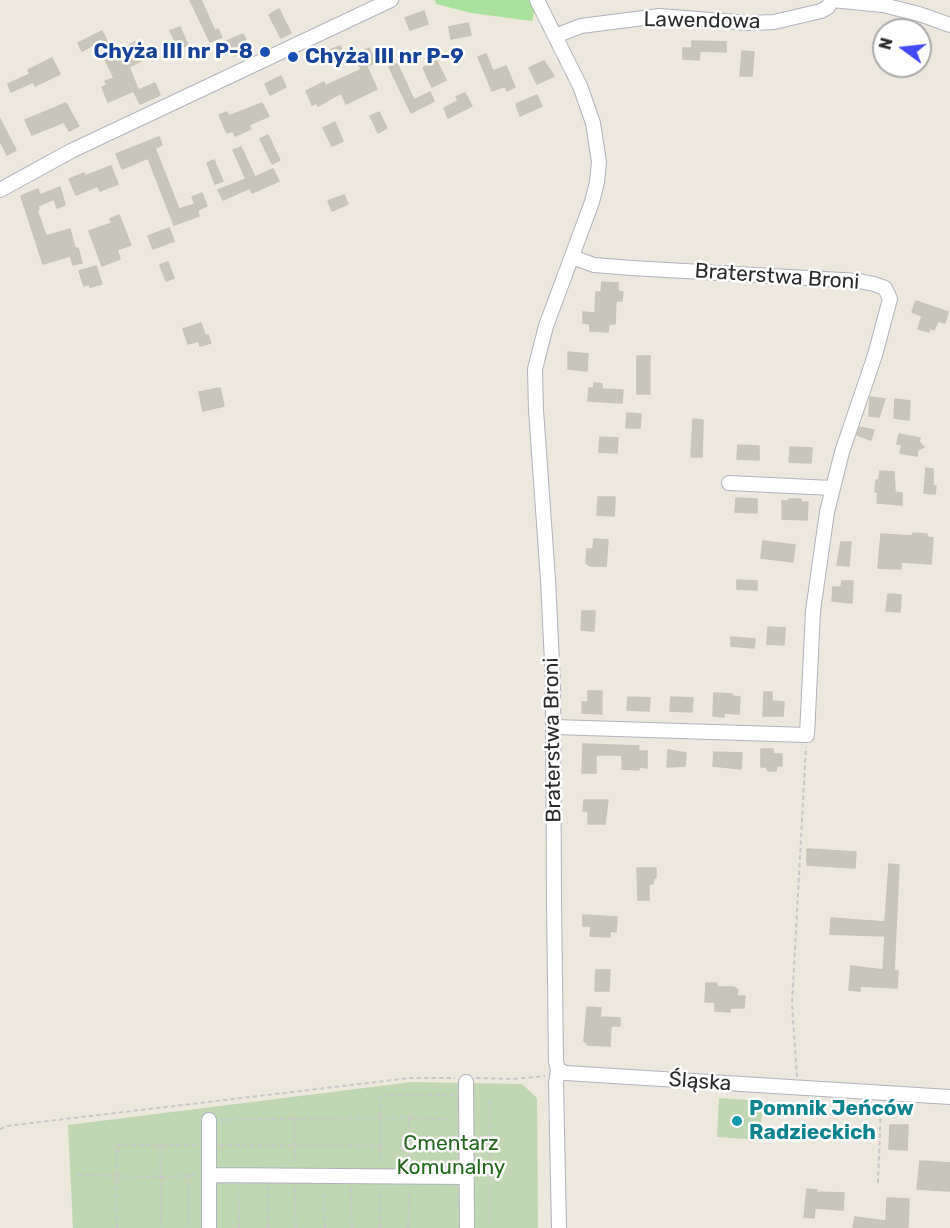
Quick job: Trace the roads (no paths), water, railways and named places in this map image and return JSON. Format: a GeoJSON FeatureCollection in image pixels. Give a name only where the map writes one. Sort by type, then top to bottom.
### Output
{"type":"FeatureCollection","features":[{"type":"Feature","properties":{"kind":"street"},"geometry":{"type":"LineString","coordinates":[[0,190],[56,159],[391,0]]}},
{"type":"Feature","properties":{"kind":"street","name":"Lawendowa"},"geometry":{"type":"LineString","coordinates":[[555,36],[580,26],[659,16],[749,23],[774,22],[821,11],[828,7],[832,0],[883,5],[950,25]]}},
{"type":"Feature","properties":{"kind":"street","name":"Braterstwa Broni"},"geometry":{"type":"LineString","coordinates":[[538,3],[584,95],[593,123],[598,152],[595,192],[546,327],[535,369],[554,727],[554,932],[559,1228]]}},
{"type":"Feature","properties":{"kind":"street","name":"Braterstwa Broni"},"geometry":{"type":"LineString","coordinates":[[554,727],[807,735],[813,611],[832,488],[890,299],[885,288],[874,284],[837,279],[594,265],[572,257]]}},
{"type":"Feature","properties":{"kind":"street"},"geometry":{"type":"LineString","coordinates":[[729,483],[832,488]]}},
{"type":"Feature","properties":{"kind":"street","name":"Śląska"},"geometry":{"type":"LineString","coordinates":[[558,1070],[566,1073],[950,1097]]}},
{"type":"Feature","properties":{"kind":"street"},"geometry":{"type":"LineString","coordinates":[[463,1084],[466,1120],[467,1228]]}},
{"type":"Feature","properties":{"kind":"street"},"geometry":{"type":"LineString","coordinates":[[209,1120],[209,1228]]}},
{"type":"Feature","properties":{"kind":"street"},"geometry":{"type":"LineString","coordinates":[[209,1174],[466,1177]]}},
{"type":"Feature","properties":{"kind":"place","name":"Chyża III nr P-8"},"geometry":{"type":"Point","coordinates":[265,52]}},
{"type":"Feature","properties":{"kind":"place","name":"Chyża III nr P-9"},"geometry":{"type":"Point","coordinates":[293,57]}},
{"type":"Feature","properties":{"kind":"place","name":"Pomnik Jeńców Radzieckich"},"geometry":{"type":"Point","coordinates":[737,1121]}},
{"type":"Feature","properties":{"kind":"park label","name":"Cmentarz Komunalny"},"geometry":{"type":"Point","coordinates":[451,1156]}}]}
